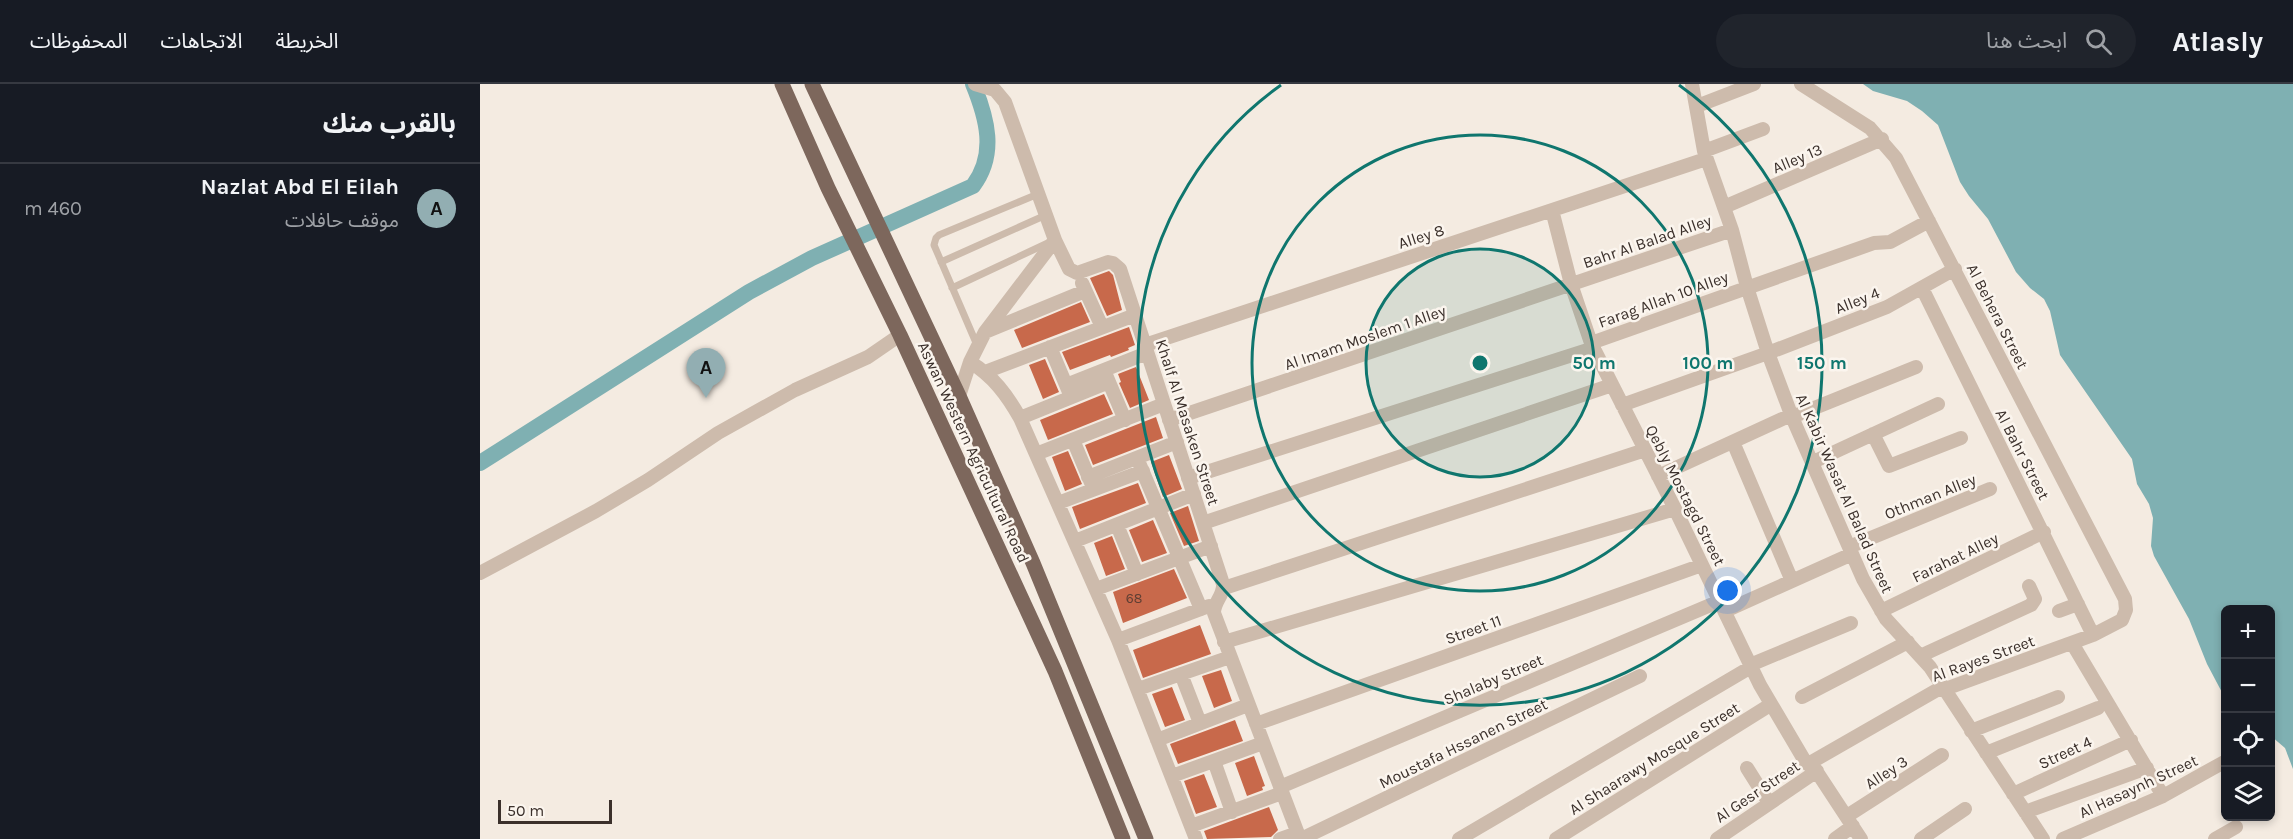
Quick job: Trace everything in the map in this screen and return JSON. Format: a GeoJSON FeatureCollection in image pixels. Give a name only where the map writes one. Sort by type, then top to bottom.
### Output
{"type":"FeatureCollection","features":[{"type":"Feature","properties":{"kind":"main road","name":"Aswan Western Agricultural Road"},"geometry":{"type":"LineString","coordinates":[[782,84],[828,188],[900,334],[1055,671],[1123,839]]}},
{"type":"Feature","properties":{"kind":"main road","name":"Aswan Western Agricultural Road"},"geometry":{"type":"LineString","coordinates":[[812,84],[959,396],[1033,563],[1146,839]]}},
{"type":"Feature","properties":{"kind":"street","name":"Al Kabir Wasat Al Balad Street"},"geometry":{"type":"LineString","coordinates":[[1692,84],[1705,155],[1732,230],[1768,353],[1792,416],[1850,551],[1881,611],[1920,656],[1944,689],[2043,839]]}},
{"type":"Feature","properties":{"kind":"street"},"geometry":{"type":"LineString","coordinates":[[1697,106],[1754,84]]}},
{"type":"Feature","properties":{"kind":"street","name":"Al Behera Street"},"geometry":{"type":"LineString","coordinates":[[1801,84],[1857,118],[1882,139],[1896,158],[2125,599]]}},
{"type":"Feature","properties":{"kind":"street"},"geometry":{"type":"LineString","coordinates":[[980,85],[1000,94],[1005,102],[1055,240],[1069,269],[1077,273],[1102,327]]}},
{"type":"Feature","properties":{"kind":"street","name":"Alley 8"},"geometry":{"type":"LineString","coordinates":[[1020,418],[1069,391],[1106,376],[1146,349],[1552,210],[1705,155],[1763,129]]}},
{"type":"Feature","properties":{"kind":"street","name":"Alley 13"},"geometry":{"type":"LineString","coordinates":[[1724,207],[1882,139]]}},
{"type":"Feature","properties":{"kind":"street","name":"Qebly Mostagd Street"},"geometry":{"type":"LineString","coordinates":[[1552,210],[1571,284],[1592,345],[1770,705],[1862,839]]}},
{"type":"Feature","properties":{"kind":"street","name":"Farag Allah 10 Alley"},"geometry":{"type":"LineString","coordinates":[[1188,478],[1592,345],[1747,287],[1874,243],[1890,242],[1929,221]]}},
{"type":"Feature","properties":{"kind":"street","name":"Bahr Al Balad Alley"},"geometry":{"type":"LineString","coordinates":[[1571,284],[1732,230]]}},
{"type":"Feature","properties":{"kind":"street"},"geometry":{"type":"LineString","coordinates":[[959,396],[970,362],[985,332],[1055,240]]}},
{"type":"Feature","properties":{"kind":"street","name":"Khalf Al Masaken Street"},"geometry":{"type":"LineString","coordinates":[[1077,273],[1102,263],[1113,263],[1117,266],[1224,588]]}},
{"type":"Feature","properties":{"kind":"street","name":"Alley 4"},"geometry":{"type":"LineString","coordinates":[[1768,353],[1887,307],[1955,269]]}},
{"type":"Feature","properties":{"kind":"street","name":"Al Imam Moslem 1 Alley"},"geometry":{"type":"LineString","coordinates":[[1169,420],[1571,284]]}},
{"type":"Feature","properties":{"kind":"street","name":"Al Bahr Street"},"geometry":{"type":"LineString","coordinates":[[1922,288],[2093,635]]}},
{"type":"Feature","properties":{"kind":"street"},"geometry":{"type":"LineString","coordinates":[[985,332],[1085,291]]}},
{"type":"Feature","properties":{"kind":"street"},"geometry":{"type":"LineString","coordinates":[[985,372],[1135,315]]}},
{"type":"Feature","properties":{"kind":"street"},"geometry":{"type":"LineString","coordinates":[[480,573],[596,511],[648,480],[718,433],[802,386],[868,357],[900,334]]}},
{"type":"Feature","properties":{"kind":"street"},"geometry":{"type":"LineString","coordinates":[[1050,347],[1069,391]]}},
{"type":"Feature","properties":{"kind":"street"},"geometry":{"type":"LineString","coordinates":[[1622,405],[1768,353]]}},
{"type":"Feature","properties":{"kind":"street"},"geometry":{"type":"LineString","coordinates":[[970,362],[985,372],[1011,401],[1020,418],[1118,640],[1194,833]]}},
{"type":"Feature","properties":{"kind":"street"},"geometry":{"type":"LineString","coordinates":[[1658,476],[1792,416],[1916,367]]}},
{"type":"Feature","properties":{"kind":"street"},"geometry":{"type":"LineString","coordinates":[[1106,376],[1125,420]]}},
{"type":"Feature","properties":{"kind":"street"},"geometry":{"type":"LineString","coordinates":[[1203,523],[1612,385]]}},
{"type":"Feature","properties":{"kind":"street"},"geometry":{"type":"LineString","coordinates":[[1036,454],[1164,404]]}},
{"type":"Feature","properties":{"kind":"street"},"geometry":{"type":"LineString","coordinates":[[1813,462],[1938,404]]}},
{"type":"Feature","properties":{"kind":"street"},"geometry":{"type":"LineString","coordinates":[[1873,434],[1890,466],[1961,438]]}},
{"type":"Feature","properties":{"kind":"street"},"geometry":{"type":"LineString","coordinates":[[1073,440],[1091,483]]}},
{"type":"Feature","properties":{"kind":"street"},"geometry":{"type":"LineString","coordinates":[[1058,503],[1091,483],[1140,464],[1177,442]]}},
{"type":"Feature","properties":{"kind":"street"},"geometry":{"type":"LineString","coordinates":[[1733,442],[1791,581]]}},
{"type":"Feature","properties":{"kind":"street"},"geometry":{"type":"LineString","coordinates":[[1299,837],[1214,613],[1215,604],[1224,588],[1645,450]]}},
{"type":"Feature","properties":{"kind":"street"},"geometry":{"type":"LineString","coordinates":[[1140,464],[1201,609]]}},
{"type":"Feature","properties":{"kind":"street","name":"Othman Alley"},"geometry":{"type":"LineString","coordinates":[[1722,606],[1791,581],[1850,551],[1990,489]]}},
{"type":"Feature","properties":{"kind":"street"},"geometry":{"type":"LineString","coordinates":[[1075,542],[1194,494]]}},
{"type":"Feature","properties":{"kind":"street"},"geometry":{"type":"LineString","coordinates":[[1224,642],[1675,509]]}},
{"type":"Feature","properties":{"kind":"street"},"geometry":{"type":"LineString","coordinates":[[1117,525],[1137,573]]}},
{"type":"Feature","properties":{"kind":"street","name":"Farahat Alley"},"geometry":{"type":"LineString","coordinates":[[1881,611],[2044,532]]}},
{"type":"Feature","properties":{"kind":"street"},"geometry":{"type":"LineString","coordinates":[[1096,589],[1211,546]]}},
{"type":"Feature","properties":{"kind":"street","name":"Street 11"},"geometry":{"type":"LineString","coordinates":[[1256,724],[1702,565]]}},
{"type":"Feature","properties":{"kind":"street"},"geometry":{"type":"LineString","coordinates":[[1920,656],[2031,605],[2035,599],[2029,586]]}},
{"type":"Feature","properties":{"kind":"street","name":"Al Rayes Street"},"geometry":{"type":"LineString","coordinates":[[1812,768],[1937,690],[2072,643],[2122,620],[2126,610],[2125,599]]}},
{"type":"Feature","properties":{"kind":"street"},"geometry":{"type":"LineString","coordinates":[[1118,640],[1215,604]]}},
{"type":"Feature","properties":{"kind":"street"},"geometry":{"type":"LineString","coordinates":[[2060,611],[2078,604]]}},
{"type":"Feature","properties":{"kind":"street","name":"Shalaby Street"},"geometry":{"type":"LineString","coordinates":[[1194,833],[1232,812],[1281,790],[1722,606]]}},
{"type":"Feature","properties":{"kind":"street"},"geometry":{"type":"LineString","coordinates":[[1459,839],[1751,666],[1851,623]]}},
{"type":"Feature","properties":{"kind":"street"},"geometry":{"type":"LineString","coordinates":[[1802,697],[1908,642]]}},
{"type":"Feature","properties":{"kind":"street"},"geometry":{"type":"LineString","coordinates":[[2072,643],[2163,796]]}},
{"type":"Feature","properties":{"kind":"street"},"geometry":{"type":"LineString","coordinates":[[1138,689],[1230,657]]}},
{"type":"Feature","properties":{"kind":"street"},"geometry":{"type":"LineString","coordinates":[[1181,674],[1200,723]]}},
{"type":"Feature","properties":{"kind":"street","name":"Moustafa Hssanen Street"},"geometry":{"type":"LineString","coordinates":[[1280,839],[1299,837],[1641,676]]}},
{"type":"Feature","properties":{"kind":"street"},"geometry":{"type":"LineString","coordinates":[[1971,731],[2058,697]]}},
{"type":"Feature","properties":{"kind":"street"},"geometry":{"type":"LineString","coordinates":[[1157,740],[1248,705]]}},
{"type":"Feature","properties":{"kind":"street","name":"Al Shaarawy Mosque Street"},"geometry":{"type":"LineString","coordinates":[[1556,839],[1770,705]]}},
{"type":"Feature","properties":{"kind":"street"},"geometry":{"type":"LineString","coordinates":[[1986,753],[2098,708]]}},
{"type":"Feature","properties":{"kind":"street","name":"Street 4"},"geometry":{"type":"LineString","coordinates":[[2013,794],[2131,740]]}},
{"type":"Feature","properties":{"kind":"street"},"geometry":{"type":"LineString","coordinates":[[1172,776],[1263,743]]}},
{"type":"Feature","properties":{"kind":"street","name":"Alley 3"},"geometry":{"type":"LineString","coordinates":[[1835,839],[1850,821],[1942,755]]}},
{"type":"Feature","properties":{"kind":"street"},"geometry":{"type":"LineString","coordinates":[[1214,761],[1232,812]]}},
{"type":"Feature","properties":{"kind":"street","name":"Al Hasaynh Street"},"geometry":{"type":"LineString","coordinates":[[2063,839],[2163,796],[2221,764]]}},
{"type":"Feature","properties":{"kind":"street"},"geometry":{"type":"LineString","coordinates":[[1747,768],[1769,803]]}},
{"type":"Feature","properties":{"kind":"street","name":"Al Gesr Street"},"geometry":{"type":"LineString","coordinates":[[1717,839],[1769,803],[1812,768]]}},
{"type":"Feature","properties":{"kind":"street"},"geometry":{"type":"LineString","coordinates":[[2025,812],[2147,768]]}},
{"type":"Feature","properties":{"kind":"street"},"geometry":{"type":"LineString","coordinates":[[1921,839],[1965,809]]}},
{"type":"Feature","properties":{"kind":"street"},"geometry":{"type":"LineString","coordinates":[[2215,839],[2236,827]]}},
{"type":"Feature","properties":{"kind":"lane"},"geometry":{"type":"LineString","coordinates":[[977,345],[934,245],[936,238],[1038,194]]}},
{"type":"Feature","properties":{"kind":"lane"},"geometry":{"type":"LineString","coordinates":[[941,262],[1046,215]]}},
{"type":"Feature","properties":{"kind":"lane"},"geometry":{"type":"LineString","coordinates":[[952,288],[1055,240]]}},
{"type":"Feature","properties":{"kind":"water"},"geometry":{"type":"Polygon","coordinates":[[[1863,84],[2293,84],[2293,769],[2285,748],[2275,739],[2275,605],[2221,605],[2221,690],[2207,664],[2189,619],[2154,556],[2151,546],[2153,518],[2149,504],[2137,484],[2132,459],[2060,355],[2050,311],[2044,299],[2016,272],[1988,219],[1960,182],[1938,125],[1907,101],[1873,91],[1863,84]]]}},
{"type":"Feature","properties":{"kind":"building"},"geometry":{"type":"Polygon","coordinates":[[[1109,271],[1113,275],[1122,310],[1107,316],[1090,278],[1109,271]]]}},
{"type":"Feature","properties":{"kind":"building"},"geometry":{"type":"Polygon","coordinates":[[[1081,302],[1090,322],[1022,348],[1014,330],[1081,302]]]}},
{"type":"Feature","properties":{"kind":"building"},"geometry":{"type":"Polygon","coordinates":[[[1129,327],[1135,345],[1128,348],[1129,350],[1070,370],[1062,352],[1129,327]]]}},
{"type":"Feature","properties":{"kind":"building"},"geometry":{"type":"Polygon","coordinates":[[[1045,359],[1059,392],[1043,399],[1029,365],[1045,359]]]}},
{"type":"Feature","properties":{"kind":"building"},"geometry":{"type":"Polygon","coordinates":[[[1136,367],[1149,400],[1130,408],[1119,383],[1121,382],[1118,374],[1136,367]]]}},
{"type":"Feature","properties":{"kind":"building"},"geometry":{"type":"Polygon","coordinates":[[[1104,394],[1113,414],[1048,440],[1040,420],[1104,394]]]}},
{"type":"Feature","properties":{"kind":"building"},"geometry":{"type":"Polygon","coordinates":[[[1156,417],[1163,438],[1093,465],[1085,445],[1156,417]]]}},
{"type":"Feature","properties":{"kind":"building"},"geometry":{"type":"Polygon","coordinates":[[[1068,451],[1082,484],[1065,491],[1052,457],[1068,451]]]}},
{"type":"Feature","properties":{"kind":"building"},"geometry":{"type":"Polygon","coordinates":[[[1169,455],[1182,489],[1163,497],[1151,462],[1169,455]]]}},
{"type":"Feature","properties":{"kind":"building"},"geometry":{"type":"Polygon","coordinates":[[[1138,483],[1146,503],[1080,529],[1072,507],[1138,483]]]}},
{"type":"Feature","properties":{"kind":"building"},"geometry":{"type":"Polygon","coordinates":[[[1188,506],[1199,541],[1184,546],[1170,513],[1188,506]]]}},
{"type":"Feature","properties":{"kind":"building"},"geometry":{"type":"Polygon","coordinates":[[[1153,520],[1167,553],[1142,562],[1129,530],[1153,520]]]}},
{"type":"Feature","properties":{"kind":"building"},"geometry":{"type":"Polygon","coordinates":[[[1112,536],[1125,569],[1106,576],[1094,543],[1112,536]]]}},
{"type":"Feature","properties":{"kind":"building"},"geometry":{"type":"Polygon","coordinates":[[[1174,569],[1187,598],[1123,623],[1113,592],[1174,569]]]}},
{"type":"Feature","properties":{"kind":"building"},"geometry":{"type":"Polygon","coordinates":[[[1200,625],[1211,654],[1143,678],[1133,650],[1200,625]]]}},
{"type":"Feature","properties":{"kind":"building"},"geometry":{"type":"Polygon","coordinates":[[[1221,670],[1232,701],[1214,708],[1202,676],[1221,670]]]}},
{"type":"Feature","properties":{"kind":"building"},"geometry":{"type":"Polygon","coordinates":[[[1172,687],[1185,720],[1165,727],[1152,694],[1172,687]]]}},
{"type":"Feature","properties":{"kind":"building"},"geometry":{"type":"Polygon","coordinates":[[[1235,720],[1243,741],[1178,764],[1170,744],[1235,720]]]}},
{"type":"Feature","properties":{"kind":"building"},"geometry":{"type":"Polygon","coordinates":[[[1254,756],[1265,786],[1262,787],[1263,790],[1247,796],[1235,763],[1254,756]]]}},
{"type":"Feature","properties":{"kind":"building"},"geometry":{"type":"Polygon","coordinates":[[[1204,774],[1217,807],[1196,814],[1184,781],[1204,774]]]}},
{"type":"Feature","properties":{"kind":"building"},"geometry":{"type":"Polygon","coordinates":[[[1269,807],[1278,830],[1271,837],[1207,839],[1204,831],[1269,807]]]}},
{"type":"Feature","properties":{"kind":"waterway"},"geometry":{"type":"LineString","coordinates":[[480,463],[749,292],[812,258],[973,186],[985,161],[987,149],[985,123],[973,84]]}},
{"type":"Feature","properties":{"kind":"place","name":"Nazlat Abd El Eilah"},"geometry":{"type":"Point","coordinates":[706,398]}}]}
